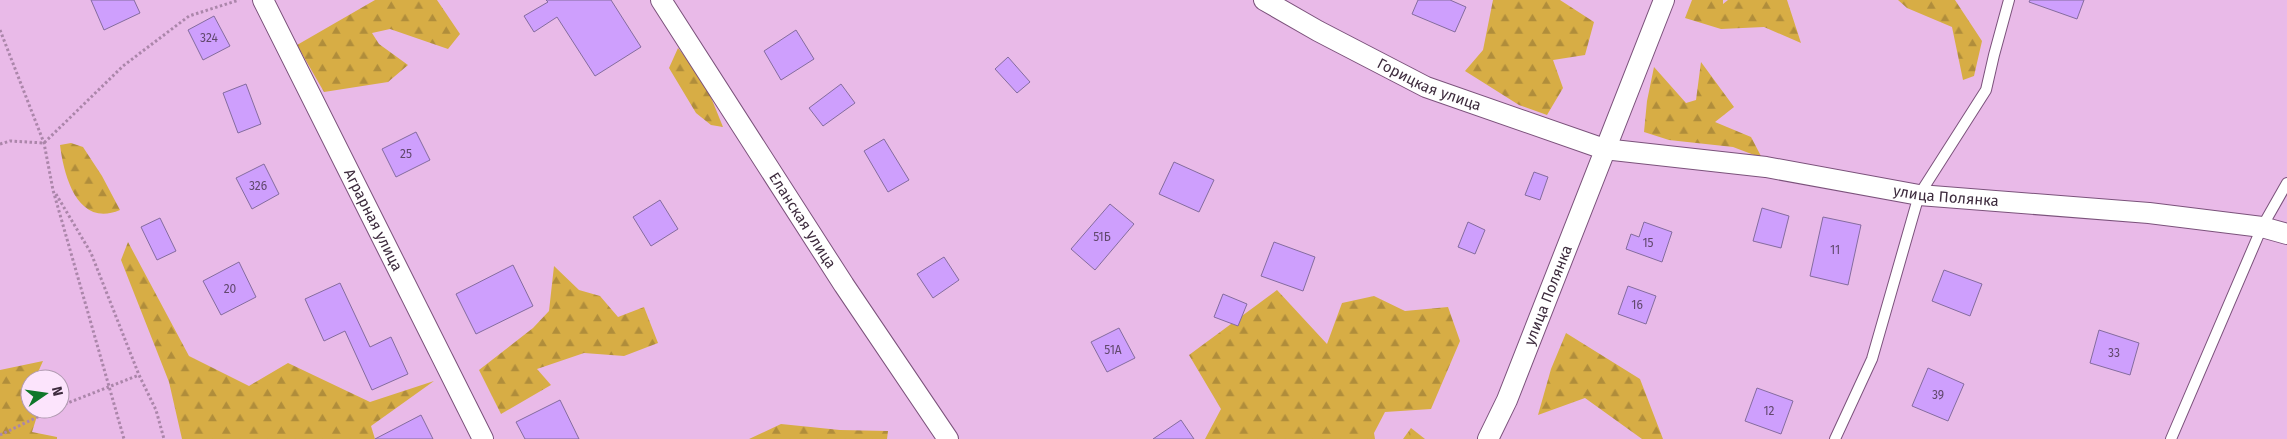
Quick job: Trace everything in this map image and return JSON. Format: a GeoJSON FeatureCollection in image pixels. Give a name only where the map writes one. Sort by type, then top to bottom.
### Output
{"type":"FeatureCollection","features":[{"type":"Feature","properties":{"kind":"street","name":"Аграрная улица"},"geometry":{"type":"LineString","coordinates":[[263,0],[483,439]]}},
{"type":"Feature","properties":{"kind":"street","name":"Еланская улица"},"geometry":{"type":"LineString","coordinates":[[661,0],[844,286],[948,439]]}},
{"type":"Feature","properties":{"kind":"street","name":"Горицкая улица"},"geometry":{"type":"LineString","coordinates":[[1264,0],[1426,87],[1604,149]]}},
{"type":"Feature","properties":{"kind":"street","name":"улица Полянка"},"geometry":{"type":"LineString","coordinates":[[1488,439],[1507,400],[1664,0]]}},
{"type":"Feature","properties":{"kind":"street","name":"улица Полянка"},"geometry":{"type":"LineString","coordinates":[[1604,149],[1766,167],[1919,195],[2149,213],[2262,227],[2287,234]]}},
{"type":"Feature","properties":{"kind":"lane"},"geometry":{"type":"LineString","coordinates":[[1835,439],[1872,359],[1919,195],[1986,90],[2009,0]]}},
{"type":"Feature","properties":{"kind":"lane"},"geometry":{"type":"LineString","coordinates":[[2171,439],[2262,227],[2287,183]]}},
{"type":"Feature","properties":{"kind":"path"},"geometry":{"type":"LineString","coordinates":[[0,144],[10,141],[44,143],[123,66],[190,16],[239,0]]}},
{"type":"Feature","properties":{"kind":"path"},"geometry":{"type":"LineString","coordinates":[[0,30],[44,143],[53,190],[124,439]]}},
{"type":"Feature","properties":{"kind":"path"},"geometry":{"type":"LineString","coordinates":[[53,190],[91,253],[139,375],[156,410],[164,439]]}},
{"type":"Feature","properties":{"kind":"path"},"geometry":{"type":"LineString","coordinates":[[70,402],[139,375]]}},
{"type":"Feature","properties":{"kind":"path"},"geometry":{"type":"LineString","coordinates":[[0,435],[33,419]]}},
{"type":"Feature","properties":{"kind":"green space"},"geometry":{"type":"Polygon","coordinates":[[[375,0],[437,0],[460,34],[448,49],[390,29],[372,33],[379,44],[408,65],[388,82],[324,92],[297,45],[375,0]]]}},
{"type":"Feature","properties":{"kind":"green space"},"geometry":{"type":"Polygon","coordinates":[[[1493,0],[1560,0],[1594,22],[1585,55],[1553,60],[1563,88],[1547,115],[1519,105],[1465,71],[1483,50],[1493,0]]]}},
{"type":"Feature","properties":{"kind":"green space"},"geometry":{"type":"Polygon","coordinates":[[[1692,0],[1723,0],[1723,4],[1728,0],[1787,0],[1801,43],[1764,27],[1721,29],[1685,18],[1692,0]]]}},
{"type":"Feature","properties":{"kind":"green space"},"geometry":{"type":"Polygon","coordinates":[[[1898,0],[1955,0],[1982,41],[1974,76],[1963,80],[1952,27],[1907,8],[1898,0]]]}},
{"type":"Feature","properties":{"kind":"green space"},"geometry":{"type":"Polygon","coordinates":[[[678,48],[704,80],[723,127],[711,125],[696,113],[669,68],[678,48]]]}},
{"type":"Feature","properties":{"kind":"green space"},"geometry":{"type":"Polygon","coordinates":[[[1701,62],[1734,107],[1715,122],[1751,137],[1762,158],[1733,147],[1669,140],[1644,132],[1647,101],[1654,67],[1686,103],[1696,100],[1701,62]]]}},
{"type":"Feature","properties":{"kind":"green space"},"geometry":{"type":"Polygon","coordinates":[[[71,143],[83,147],[102,176],[120,210],[106,214],[93,212],[84,206],[76,196],[65,171],[60,145],[71,143]]]}},
{"type":"Feature","properties":{"kind":"green space"},"geometry":{"type":"Polygon","coordinates":[[[128,242],[189,356],[249,386],[288,363],[370,402],[434,381],[371,426],[375,439],[182,439],[169,382],[121,260],[128,242]]]}},
{"type":"Feature","properties":{"kind":"green space"},"geometry":{"type":"Polygon","coordinates":[[[554,266],[579,290],[600,296],[618,317],[644,307],[658,343],[624,356],[584,353],[537,369],[551,385],[501,414],[479,370],[533,328],[549,311],[554,266]]]}},
{"type":"Feature","properties":{"kind":"green space"},"geometry":{"type":"Polygon","coordinates":[[[1277,290],[1327,344],[1342,303],[1374,296],[1405,311],[1448,307],[1460,341],[1431,409],[1385,412],[1374,433],[1375,439],[1205,439],[1221,409],[1189,355],[1277,290]]]}},
{"type":"Feature","properties":{"kind":"green space"},"geometry":{"type":"Polygon","coordinates":[[[1566,333],[1640,379],[1663,439],[1642,439],[1585,398],[1538,415],[1551,369],[1566,333]]]}},
{"type":"Feature","properties":{"kind":"green space"},"geometry":{"type":"Polygon","coordinates":[[[43,361],[39,369],[20,369],[20,419],[36,419],[32,432],[57,437],[57,439],[0,439],[0,370],[43,361]]]}},
{"type":"Feature","properties":{"kind":"green space"},"geometry":{"type":"Polygon","coordinates":[[[781,424],[840,430],[888,431],[887,439],[749,439],[781,424]]]}},
{"type":"Feature","properties":{"kind":"green space"},"geometry":{"type":"Polygon","coordinates":[[[1411,428],[1425,439],[1403,439],[1411,428]]]}},
{"type":"Feature","properties":{"kind":"building"},"geometry":{"type":"Polygon","coordinates":[[[91,0],[134,0],[140,13],[104,30],[91,0]]]}},
{"type":"Feature","properties":{"kind":"building"},"geometry":{"type":"Polygon","coordinates":[[[546,0],[611,0],[641,47],[595,76],[557,17],[534,32],[524,16],[548,2],[546,0]]]}},
{"type":"Feature","properties":{"kind":"building"},"geometry":{"type":"Polygon","coordinates":[[[1418,0],[1450,0],[1466,7],[1455,32],[1412,14],[1418,0]]]}},
{"type":"Feature","properties":{"kind":"building"},"geometry":{"type":"Polygon","coordinates":[[[2030,0],[2084,0],[2077,19],[2029,2],[2030,0]]]}},
{"type":"Feature","properties":{"kind":"building"},"geometry":{"type":"Polygon","coordinates":[[[214,16],[230,46],[203,60],[188,30],[214,16]]]}},
{"type":"Feature","properties":{"kind":"building"},"geometry":{"type":"Polygon","coordinates":[[[796,30],[814,59],[781,80],[764,51],[796,30]]]}},
{"type":"Feature","properties":{"kind":"building"},"geometry":{"type":"Polygon","coordinates":[[[1008,57],[1030,82],[1017,93],[995,69],[1008,57]]]}},
{"type":"Feature","properties":{"kind":"building"},"geometry":{"type":"Polygon","coordinates":[[[246,84],[261,124],[238,133],[223,93],[246,84]]]}},
{"type":"Feature","properties":{"kind":"building"},"geometry":{"type":"Polygon","coordinates":[[[841,84],[855,103],[823,126],[809,108],[841,84]]]}},
{"type":"Feature","properties":{"kind":"building"},"geometry":{"type":"Polygon","coordinates":[[[416,132],[430,160],[396,177],[382,149],[416,132]]]}},
{"type":"Feature","properties":{"kind":"building"},"geometry":{"type":"Polygon","coordinates":[[[884,139],[909,180],[888,192],[864,151],[884,139]]]}},
{"type":"Feature","properties":{"kind":"building"},"geometry":{"type":"Polygon","coordinates":[[[1174,162],[1214,180],[1199,212],[1159,194],[1174,162]]]}},
{"type":"Feature","properties":{"kind":"building"},"geometry":{"type":"Polygon","coordinates":[[[264,164],[279,194],[252,209],[236,178],[264,164]]]}},
{"type":"Feature","properties":{"kind":"building"},"geometry":{"type":"Polygon","coordinates":[[[1534,172],[1548,177],[1540,200],[1525,195],[1534,172]]]}},
{"type":"Feature","properties":{"kind":"building"},"geometry":{"type":"Polygon","coordinates":[[[660,200],[678,229],[651,246],[633,217],[660,200]]]}},
{"type":"Feature","properties":{"kind":"building"},"geometry":{"type":"Polygon","coordinates":[[[1110,204],[1134,224],[1095,270],[1071,249],[1110,204]]]}},
{"type":"Feature","properties":{"kind":"building"},"geometry":{"type":"Polygon","coordinates":[[[1762,208],[1789,216],[1781,248],[1753,241],[1762,208]]]}},
{"type":"Feature","properties":{"kind":"building"},"geometry":{"type":"Polygon","coordinates":[[[1823,217],[1861,225],[1848,285],[1810,276],[1823,217]]]}},
{"type":"Feature","properties":{"kind":"building"},"geometry":{"type":"Polygon","coordinates":[[[160,218],[176,251],[157,260],[141,227],[160,218]]]}},
{"type":"Feature","properties":{"kind":"building"},"geometry":{"type":"Polygon","coordinates":[[[1468,222],[1485,230],[1475,254],[1458,247],[1468,222]]]}},
{"type":"Feature","properties":{"kind":"building"},"geometry":{"type":"Polygon","coordinates":[[[1644,222],[1672,232],[1662,262],[1626,249],[1631,234],[1639,237],[1644,222]]]}},
{"type":"Feature","properties":{"kind":"building"},"geometry":{"type":"Polygon","coordinates":[[[1274,242],[1315,257],[1303,291],[1261,276],[1274,242]]]}},
{"type":"Feature","properties":{"kind":"building"},"geometry":{"type":"Polygon","coordinates":[[[944,257],[959,280],[933,298],[917,274],[944,257]]]}},
{"type":"Feature","properties":{"kind":"building"},"geometry":{"type":"Polygon","coordinates":[[[239,262],[256,297],[221,315],[203,281],[239,262]]]}},
{"type":"Feature","properties":{"kind":"building"},"geometry":{"type":"Polygon","coordinates":[[[513,265],[533,306],[476,334],[456,294],[513,265]]]}},
{"type":"Feature","properties":{"kind":"building"},"geometry":{"type":"Polygon","coordinates":[[[1944,270],[1982,284],[1970,316],[1932,301],[1944,270]]]}},
{"type":"Feature","properties":{"kind":"building"},"geometry":{"type":"Polygon","coordinates":[[[340,283],[370,347],[391,337],[408,374],[372,390],[345,331],[324,341],[305,299],[340,283]]]}},
{"type":"Feature","properties":{"kind":"building"},"geometry":{"type":"Polygon","coordinates":[[[1628,286],[1656,296],[1646,324],[1618,314],[1628,286]]]}},
{"type":"Feature","properties":{"kind":"building"},"geometry":{"type":"Polygon","coordinates":[[[1223,294],[1247,304],[1238,326],[1214,317],[1223,294]]]}},
{"type":"Feature","properties":{"kind":"building"},"geometry":{"type":"Polygon","coordinates":[[[1119,328],[1135,358],[1107,372],[1091,342],[1119,328]]]}},
{"type":"Feature","properties":{"kind":"building"},"geometry":{"type":"Polygon","coordinates":[[[2099,330],[2139,343],[2130,375],[2090,363],[2099,330]]]}},
{"type":"Feature","properties":{"kind":"building"},"geometry":{"type":"Polygon","coordinates":[[[1928,368],[1964,384],[1948,421],[1912,406],[1928,368]]]}},
{"type":"Feature","properties":{"kind":"building"},"geometry":{"type":"Polygon","coordinates":[[[1757,388],[1793,401],[1781,434],[1745,421],[1757,388]]]}},
{"type":"Feature","properties":{"kind":"building"},"geometry":{"type":"Polygon","coordinates":[[[560,400],[579,439],[525,439],[516,422],[560,400]]]}},
{"type":"Feature","properties":{"kind":"building"},"geometry":{"type":"Polygon","coordinates":[[[421,415],[433,439],[375,439],[421,415]]]}},
{"type":"Feature","properties":{"kind":"building"},"geometry":{"type":"Polygon","coordinates":[[[1181,420],[1194,439],[1153,439],[1181,420]]]}}]}
